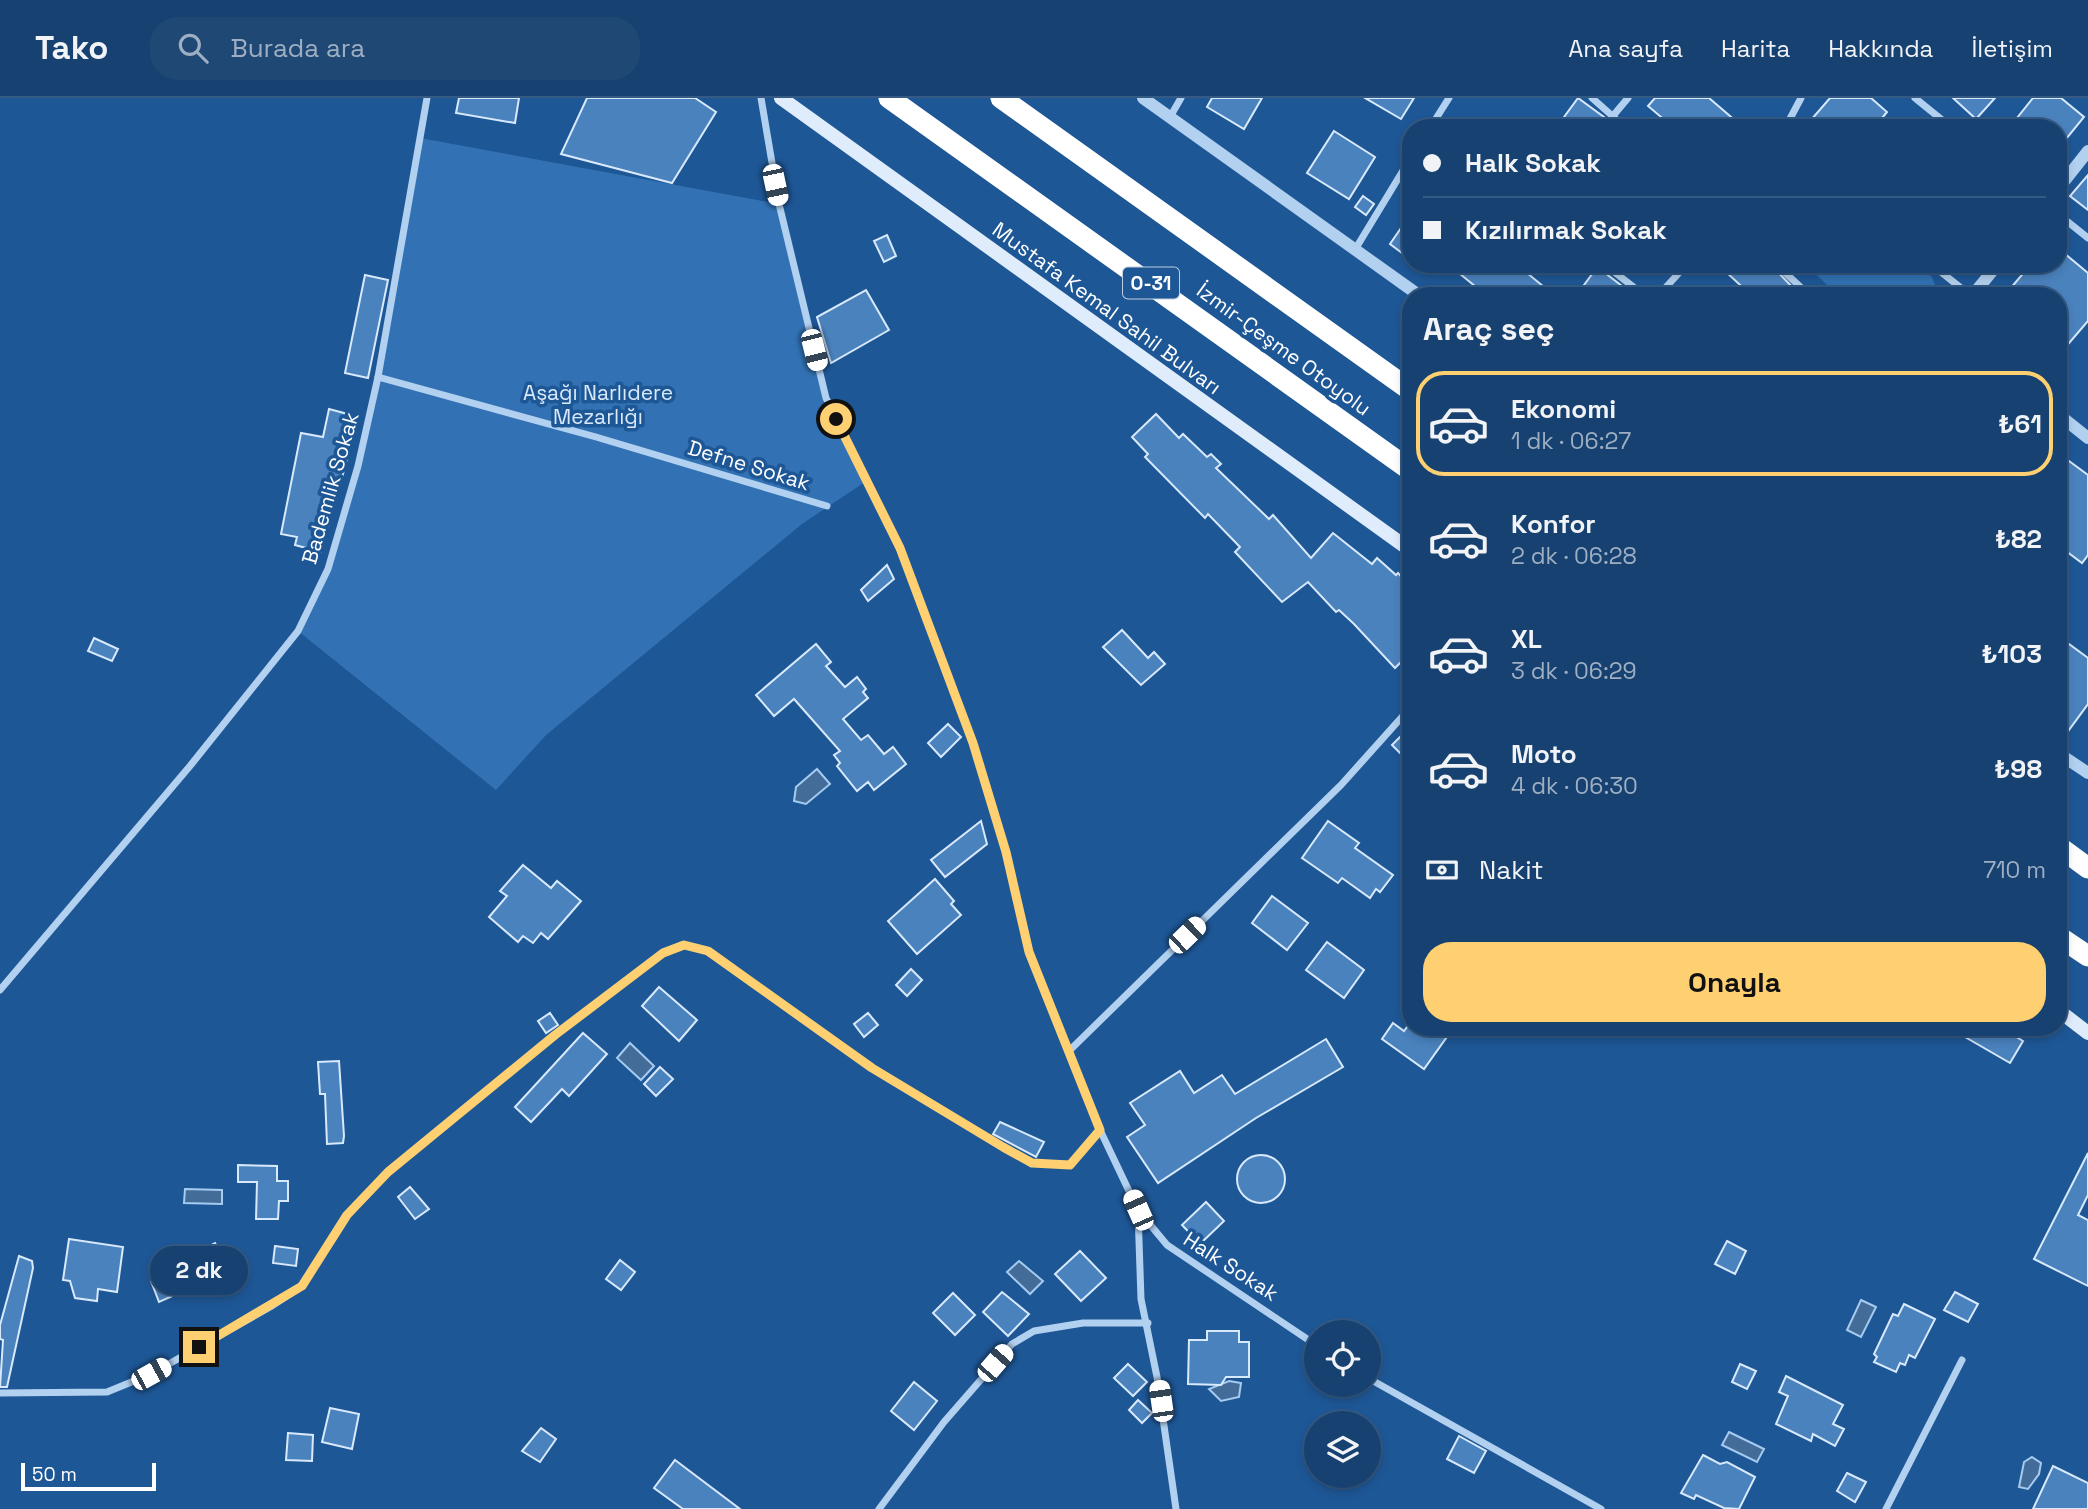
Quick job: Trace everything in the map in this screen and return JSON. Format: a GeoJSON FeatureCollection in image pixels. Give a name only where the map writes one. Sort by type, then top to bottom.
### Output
{"type":"FeatureCollection","features":[{"type":"Feature","properties":{"kind":"highway","name":"İzmir-Çeşme Otoyolu"},"geometry":{"type":"LineString","coordinates":[[889,98],[1402,464]]}},
{"type":"Feature","properties":{"kind":"highway","name":"İzmir-Çeşme Otoyolu"},"geometry":{"type":"LineString","coordinates":[[1000,98],[1402,384]]}},
{"type":"Feature","properties":{"kind":"highway"},"geometry":{"type":"LineString","coordinates":[[2067,853],[2088,868]]}},
{"type":"Feature","properties":{"kind":"highway"},"geometry":{"type":"LineString","coordinates":[[2067,942],[2088,956]]}},
{"type":"Feature","properties":{"kind":"main road","name":"Mustafa Kemal Sahil Bulvarı"},"geometry":{"type":"LineString","coordinates":[[781,98],[1402,544]]}},
{"type":"Feature","properties":{"kind":"main road"},"geometry":{"type":"LineString","coordinates":[[2067,1017],[2088,1033]]}},
{"type":"Feature","properties":{"kind":"street","name":"Bademlik Sokak"},"geometry":{"type":"LineString","coordinates":[[0,990],[190,766],[298,631],[328,569],[358,466],[378,377],[427,98]]}},
{"type":"Feature","properties":{"kind":"street","name":"Halk Sokak"},"geometry":{"type":"LineString","coordinates":[[761,98],[779,204],[826,398],[900,548],[973,743],[1006,852],[1029,952],[1100,1130],[1138,1210],[1167,1245],[1304,1337]]}},
{"type":"Feature","properties":{"kind":"street"},"geometry":{"type":"LineString","coordinates":[[1143,98],[1408,287]]}},
{"type":"Feature","properties":{"kind":"street"},"geometry":{"type":"LineString","coordinates":[[1170,117],[1181,98]]}},
{"type":"Feature","properties":{"kind":"street"},"geometry":{"type":"LineString","coordinates":[[1436,119],[1449,98]]}},
{"type":"Feature","properties":{"kind":"street"},"geometry":{"type":"LineString","coordinates":[[1592,98],[1615,119]]}},
{"type":"Feature","properties":{"kind":"street"},"geometry":{"type":"LineString","coordinates":[[1612,117],[1628,98]]}},
{"type":"Feature","properties":{"kind":"street"},"geometry":{"type":"LineString","coordinates":[[1788,119],[1801,98]]}},
{"type":"Feature","properties":{"kind":"street"},"geometry":{"type":"LineString","coordinates":[[1915,98],[1941,119]]}},
{"type":"Feature","properties":{"kind":"street"},"geometry":{"type":"LineString","coordinates":[[2067,178],[2088,151]]}},
{"type":"Feature","properties":{"kind":"street"},"geometry":{"type":"LineString","coordinates":[[1356,248],[1402,172]]}},
{"type":"Feature","properties":{"kind":"street"},"geometry":{"type":"LineString","coordinates":[[2067,221],[2088,238]]}},
{"type":"Feature","properties":{"kind":"street"},"geometry":{"type":"LineString","coordinates":[[1616,273],[1633,287]]}},
{"type":"Feature","properties":{"kind":"street"},"geometry":{"type":"LineString","coordinates":[[1666,287],[1679,273]]}},
{"type":"Feature","properties":{"kind":"street"},"geometry":{"type":"LineString","coordinates":[[1786,273],[1800,287]]}},
{"type":"Feature","properties":{"kind":"street"},"geometry":{"type":"LineString","coordinates":[[1943,273],[1960,287]]}},
{"type":"Feature","properties":{"kind":"street"},"geometry":{"type":"LineString","coordinates":[[1979,287],[1991,273]]}},
{"type":"Feature","properties":{"kind":"street","name":"Defne Sokak"},"geometry":{"type":"LineString","coordinates":[[378,377],[596,437],[827,506]]}},
{"type":"Feature","properties":{"kind":"street"},"geometry":{"type":"LineString","coordinates":[[2067,421],[2088,438]]}},
{"type":"Feature","properties":{"kind":"street"},"geometry":{"type":"LineString","coordinates":[[1070,1050],[1340,785],[1402,717]]}},
{"type":"Feature","properties":{"kind":"street"},"geometry":{"type":"LineString","coordinates":[[2067,759],[2088,773]]}},
{"type":"Feature","properties":{"kind":"street"},"geometry":{"type":"LineString","coordinates":[[0,1393],[107,1392],[151,1374],[271,1307],[302,1286],[347,1215],[388,1172],[566,1027],[663,953],[684,945],[708,951],[872,1068],[1032,1163],[1070,1165],[1100,1130]]}},
{"type":"Feature","properties":{"kind":"street"},"geometry":{"type":"LineString","coordinates":[[1138,1210],[1141,1300],[1148,1323],[1176,1509]]}},
{"type":"Feature","properties":{"kind":"street"},"geometry":{"type":"LineString","coordinates":[[879,1509],[944,1422],[1012,1344],[1034,1331],[1071,1325],[1148,1323]]}},
{"type":"Feature","properties":{"kind":"street"},"geometry":{"type":"LineString","coordinates":[[1886,1509],[1962,1360]]}},
{"type":"Feature","properties":{"kind":"street"},"geometry":{"type":"LineString","coordinates":[[1381,1385],[1601,1509]]}},
{"type":"Feature","properties":{"kind":"green space","name":"Aşağı Narlıdere Mezarlığı"},"geometry":{"type":"Polygon","coordinates":[[[420,138],[779,204],[826,398],[865,482],[802,524],[546,735],[496,790],[298,631],[328,569],[358,466],[420,138]]]}},
{"type":"Feature","properties":{"kind":"green space"},"geometry":{"type":"Polygon","coordinates":[[[1815,273],[1927,273],[1936,287],[1829,287],[1815,273]]]}},
{"type":"Feature","properties":{"kind":"shaded area"},"geometry":{"type":"Polygon","coordinates":[[[817,769],[830,784],[806,804],[794,801],[796,787],[817,769]]]}},
{"type":"Feature","properties":{"kind":"shaded area"},"geometry":{"type":"Polygon","coordinates":[[[630,1043],[654,1066],[641,1080],[617,1058],[630,1043]]]}},
{"type":"Feature","properties":{"kind":"shaded area"},"geometry":{"type":"Polygon","coordinates":[[[185,1189],[222,1190],[222,1204],[184,1203],[185,1189]]]}},
{"type":"Feature","properties":{"kind":"shaded area"},"geometry":{"type":"Polygon","coordinates":[[[1019,1261],[1043,1281],[1030,1294],[1007,1272],[1019,1261]]]}},
{"type":"Feature","properties":{"kind":"shaded area"},"geometry":{"type":"Polygon","coordinates":[[[1861,1300],[1876,1307],[1861,1337],[1847,1330],[1861,1300]]]}},
{"type":"Feature","properties":{"kind":"shaded area"},"geometry":{"type":"Polygon","coordinates":[[[1229,1381],[1241,1383],[1239,1397],[1221,1401],[1209,1389],[1229,1381]]]}},
{"type":"Feature","properties":{"kind":"shaded area"},"geometry":{"type":"Polygon","coordinates":[[[1729,1432],[1764,1449],[1757,1462],[1722,1445],[1729,1432]]]}},
{"type":"Feature","properties":{"kind":"shaded area"},"geometry":{"type":"Polygon","coordinates":[[[2032,1457],[2041,1463],[2039,1474],[2028,1489],[2019,1487],[2024,1462],[2032,1457]]]}},
{"type":"Feature","properties":{"kind":"building"},"geometry":{"type":"Polygon","coordinates":[[[459,98],[519,98],[515,123],[456,113],[459,98]]]}},
{"type":"Feature","properties":{"kind":"building"},"geometry":{"type":"Polygon","coordinates":[[[587,98],[695,98],[716,112],[672,183],[561,154],[587,98]]]}},
{"type":"Feature","properties":{"kind":"building"},"geometry":{"type":"Polygon","coordinates":[[[1212,98],[1262,98],[1244,129],[1207,107],[1212,98]]]}},
{"type":"Feature","properties":{"kind":"building"},"geometry":{"type":"Polygon","coordinates":[[[1365,98],[1414,98],[1401,119],[1365,98]]]}},
{"type":"Feature","properties":{"kind":"building"},"geometry":{"type":"Polygon","coordinates":[[[1578,98],[1604,117],[1603,119],[1563,119],[1578,98]]]}},
{"type":"Feature","properties":{"kind":"building"},"geometry":{"type":"Polygon","coordinates":[[[1655,98],[1709,98],[1734,119],[1663,119],[1648,106],[1655,98]]]}},
{"type":"Feature","properties":{"kind":"building"},"geometry":{"type":"Polygon","coordinates":[[[1830,98],[1871,98],[1887,112],[1881,119],[1812,119],[1830,98]]]}},
{"type":"Feature","properties":{"kind":"building"},"geometry":{"type":"Polygon","coordinates":[[[1953,98],[1995,98],[1976,119],[1953,98]]]}},
{"type":"Feature","properties":{"kind":"building"},"geometry":{"type":"Polygon","coordinates":[[[2033,98],[2061,98],[2084,117],[2067,138],[2067,119],[2016,119],[2033,98]]]}},
{"type":"Feature","properties":{"kind":"building"},"geometry":{"type":"Polygon","coordinates":[[[1334,131],[1375,157],[1349,199],[1307,173],[1334,131]]]}},
{"type":"Feature","properties":{"kind":"building"},"geometry":{"type":"Polygon","coordinates":[[[2088,175],[2088,210],[2070,196],[2088,175]]]}},
{"type":"Feature","properties":{"kind":"building"},"geometry":{"type":"Polygon","coordinates":[[[1363,196],[1374,204],[1366,215],[1355,207],[1363,196]]]}},
{"type":"Feature","properties":{"kind":"building"},"geometry":{"type":"Polygon","coordinates":[[[1402,227],[1402,253],[1390,244],[1402,227]]]}},
{"type":"Feature","properties":{"kind":"building"},"geometry":{"type":"Polygon","coordinates":[[[887,235],[896,256],[884,262],[874,241],[887,235]]]}},
{"type":"Feature","properties":{"kind":"building"},"geometry":{"type":"Polygon","coordinates":[[[2067,256],[2088,273],[2088,321],[2067,346],[2067,287],[2012,287],[2023,273],[2067,273],[2067,256]]]}},
{"type":"Feature","properties":{"kind":"building"},"geometry":{"type":"Polygon","coordinates":[[[1459,273],[1527,273],[1544,287],[1476,287],[1459,273]]]}},
{"type":"Feature","properties":{"kind":"building"},"geometry":{"type":"Polygon","coordinates":[[[1593,273],[1605,273],[1623,287],[1583,287],[1593,273]]]}},
{"type":"Feature","properties":{"kind":"building"},"geometry":{"type":"Polygon","coordinates":[[[1727,273],[1779,273],[1792,287],[1742,287],[1727,273]]]}},
{"type":"Feature","properties":{"kind":"building"},"geometry":{"type":"Polygon","coordinates":[[[365,275],[388,280],[368,378],[345,373],[365,275]]]}},
{"type":"Feature","properties":{"kind":"building"},"geometry":{"type":"Polygon","coordinates":[[[866,290],[889,330],[831,363],[817,317],[866,290]]]}},
{"type":"Feature","properties":{"kind":"building"},"geometry":{"type":"Polygon","coordinates":[[[329,409],[359,417],[321,552],[295,545],[297,537],[281,534],[301,433],[323,437],[329,409]]]}},
{"type":"Feature","properties":{"kind":"building"},"geometry":{"type":"Polygon","coordinates":[[[1156,414],[1179,438],[1183,434],[1207,457],[1211,454],[1221,464],[1216,468],[1269,519],[1273,515],[1311,558],[1333,533],[1372,564],[1377,558],[1396,575],[1398,573],[1402,577],[1402,661],[1395,668],[1354,624],[1339,610],[1336,612],[1308,582],[1282,602],[1235,552],[1240,547],[1208,514],[1205,518],[1145,457],[1148,454],[1132,437],[1156,414]]]}},
{"type":"Feature","properties":{"kind":"building"},"geometry":{"type":"Polygon","coordinates":[[[2069,461],[2088,475],[2088,555],[2082,563],[2067,552],[2069,461]]]}},
{"type":"Feature","properties":{"kind":"building"},"geometry":{"type":"Polygon","coordinates":[[[887,565],[894,579],[868,601],[861,590],[887,565]]]}},
{"type":"Feature","properties":{"kind":"building"},"geometry":{"type":"Polygon","coordinates":[[[1122,630],[1148,658],[1154,652],[1165,664],[1141,685],[1103,647],[1122,630]]]}},
{"type":"Feature","properties":{"kind":"building"},"geometry":{"type":"Polygon","coordinates":[[[94,638],[118,649],[112,661],[88,651],[94,638]]]}},
{"type":"Feature","properties":{"kind":"building"},"geometry":{"type":"Polygon","coordinates":[[[2067,642],[2088,658],[2088,704],[2067,733],[2067,642]]]}},
{"type":"Feature","properties":{"kind":"building"},"geometry":{"type":"Polygon","coordinates":[[[816,644],[831,662],[826,666],[845,687],[857,677],[866,689],[863,692],[868,698],[843,719],[861,740],[868,735],[884,754],[893,747],[906,764],[874,790],[868,782],[857,791],[837,766],[840,763],[834,755],[840,751],[794,699],[774,716],[756,695],[816,644]]]}},
{"type":"Feature","properties":{"kind":"building"},"geometry":{"type":"Polygon","coordinates":[[[948,724],[961,737],[941,757],[928,743],[948,724]]]}},
{"type":"Feature","properties":{"kind":"building"},"geometry":{"type":"Polygon","coordinates":[[[1402,735],[1402,755],[1392,745],[1402,735]]]}},
{"type":"Feature","properties":{"kind":"building"},"geometry":{"type":"Polygon","coordinates":[[[981,821],[987,844],[945,877],[931,860],[981,821]]]}},
{"type":"Feature","properties":{"kind":"building"},"geometry":{"type":"Polygon","coordinates":[[[1328,821],[1359,843],[1355,848],[1393,875],[1380,892],[1376,889],[1370,898],[1342,878],[1338,883],[1302,858],[1328,821]]]}},
{"type":"Feature","properties":{"kind":"building"},"geometry":{"type":"Polygon","coordinates":[[[523,865],[551,888],[557,881],[581,901],[548,939],[541,933],[533,943],[523,936],[518,942],[489,917],[507,896],[500,891],[523,865]]]}},
{"type":"Feature","properties":{"kind":"building"},"geometry":{"type":"Polygon","coordinates":[[[935,879],[954,901],[951,904],[961,915],[917,954],[888,921],[935,879]]]}},
{"type":"Feature","properties":{"kind":"building"},"geometry":{"type":"Polygon","coordinates":[[[1272,896],[1308,923],[1287,950],[1252,923],[1272,896]]]}},
{"type":"Feature","properties":{"kind":"building"},"geometry":{"type":"Polygon","coordinates":[[[1327,942],[1364,970],[1344,998],[1306,970],[1327,942]]]}},
{"type":"Feature","properties":{"kind":"building"},"geometry":{"type":"Polygon","coordinates":[[[911,969],[922,980],[907,996],[896,985],[911,969]]]}},
{"type":"Feature","properties":{"kind":"building"},"geometry":{"type":"Polygon","coordinates":[[[659,987],[697,1020],[679,1041],[642,1006],[659,987]]]}},
{"type":"Feature","properties":{"kind":"building"},"geometry":{"type":"Polygon","coordinates":[[[550,1013],[558,1025],[546,1033],[538,1021],[550,1013]]]}},
{"type":"Feature","properties":{"kind":"building"},"geometry":{"type":"Polygon","coordinates":[[[868,1013],[878,1025],[864,1037],[854,1024],[868,1013]]]}},
{"type":"Feature","properties":{"kind":"building"},"geometry":{"type":"Polygon","coordinates":[[[1393,1023],[1402,1030],[1402,1036],[1448,1036],[1424,1069],[1382,1039],[1393,1023]]]}},
{"type":"Feature","properties":{"kind":"building"},"geometry":{"type":"Polygon","coordinates":[[[583,1033],[607,1054],[569,1096],[562,1089],[531,1122],[515,1107],[583,1033]]]}},
{"type":"Feature","properties":{"kind":"building"},"geometry":{"type":"Polygon","coordinates":[[[2015,1036],[2023,1041],[2010,1063],[1965,1037],[2015,1036]]]}},
{"type":"Feature","properties":{"kind":"building"},"geometry":{"type":"Polygon","coordinates":[[[1326,1039],[1343,1067],[1256,1118],[1158,1183],[1127,1137],[1145,1125],[1130,1103],[1180,1071],[1194,1093],[1222,1075],[1235,1094],[1326,1039]]]}},
{"type":"Feature","properties":{"kind":"building"},"geometry":{"type":"Polygon","coordinates":[[[339,1061],[343,1143],[327,1144],[325,1094],[320,1094],[318,1062],[339,1061]]]}},
{"type":"Feature","properties":{"kind":"building"},"geometry":{"type":"Polygon","coordinates":[[[660,1067],[673,1079],[656,1096],[644,1084],[660,1067]]]}},
{"type":"Feature","properties":{"kind":"building"},"geometry":{"type":"Polygon","coordinates":[[[1000,1122],[1044,1142],[1036,1157],[993,1134],[1000,1122]]]}},
{"type":"Feature","properties":{"kind":"building"},"geometry":{"type":"Polygon","coordinates":[[[2088,1153],[2088,1195],[2078,1215],[2088,1220],[2088,1286],[2034,1259],[2088,1153]]]}},
{"type":"Feature","properties":{"kind":"building"},"geometry":{"type":"Polygon","coordinates":[[[1261,1155],[1278,1162],[1285,1179],[1278,1196],[1261,1203],[1244,1196],[1237,1179],[1244,1162],[1261,1155]]]}},
{"type":"Feature","properties":{"kind":"building"},"geometry":{"type":"Polygon","coordinates":[[[238,1165],[277,1166],[277,1181],[288,1181],[288,1201],[279,1201],[278,1219],[256,1219],[257,1182],[238,1182],[238,1165]]]}},
{"type":"Feature","properties":{"kind":"building"},"geometry":{"type":"Polygon","coordinates":[[[410,1187],[429,1209],[415,1219],[398,1197],[410,1187]]]}},
{"type":"Feature","properties":{"kind":"building"},"geometry":{"type":"Polygon","coordinates":[[[1206,1202],[1224,1221],[1200,1244],[1182,1225],[1206,1202]]]}},
{"type":"Feature","properties":{"kind":"building"},"geometry":{"type":"Polygon","coordinates":[[[69,1239],[123,1247],[117,1292],[98,1289],[97,1301],[75,1298],[70,1281],[63,1280],[69,1239]]]}},
{"type":"Feature","properties":{"kind":"building"},"geometry":{"type":"Polygon","coordinates":[[[1727,1241],[1746,1251],[1735,1274],[1715,1264],[1727,1241]]]}},
{"type":"Feature","properties":{"kind":"building"},"geometry":{"type":"Polygon","coordinates":[[[215,1243],[229,1271],[159,1302],[151,1281],[186,1266],[183,1260],[215,1243]]]}},
{"type":"Feature","properties":{"kind":"building"},"geometry":{"type":"Polygon","coordinates":[[[275,1246],[298,1249],[296,1266],[273,1263],[275,1246]]]}},
{"type":"Feature","properties":{"kind":"building"},"geometry":{"type":"Polygon","coordinates":[[[1080,1251],[1106,1278],[1081,1301],[1055,1274],[1080,1251]]]}},
{"type":"Feature","properties":{"kind":"building"},"geometry":{"type":"Polygon","coordinates":[[[19,1256],[32,1261],[33,1268],[7,1387],[0,1387],[3,1340],[0,1339],[0,1325],[19,1256]]]}},
{"type":"Feature","properties":{"kind":"building"},"geometry":{"type":"Polygon","coordinates":[[[620,1260],[635,1272],[621,1290],[606,1279],[620,1260]]]}},
{"type":"Feature","properties":{"kind":"building"},"geometry":{"type":"Polygon","coordinates":[[[1002,1292],[1029,1314],[1008,1336],[983,1312],[1002,1292]]]}},
{"type":"Feature","properties":{"kind":"building"},"geometry":{"type":"Polygon","coordinates":[[[1955,1292],[1978,1304],[1968,1322],[1944,1310],[1955,1292]]]}},
{"type":"Feature","properties":{"kind":"building"},"geometry":{"type":"Polygon","coordinates":[[[953,1293],[975,1315],[955,1335],[933,1313],[953,1293]]]}},
{"type":"Feature","properties":{"kind":"building"},"geometry":{"type":"Polygon","coordinates":[[[1904,1304],[1935,1319],[1915,1358],[1909,1355],[1905,1365],[1900,1363],[1896,1372],[1874,1362],[1877,1357],[1874,1354],[1893,1314],[1898,1316],[1904,1304]]]}},
{"type":"Feature","properties":{"kind":"building"},"geometry":{"type":"Polygon","coordinates":[[[1207,1331],[1239,1331],[1239,1342],[1249,1342],[1249,1377],[1226,1377],[1221,1385],[1188,1384],[1189,1340],[1207,1340],[1207,1331]]]}},
{"type":"Feature","properties":{"kind":"building"},"geometry":{"type":"Polygon","coordinates":[[[1128,1364],[1147,1382],[1133,1396],[1114,1378],[1128,1364]]]}},
{"type":"Feature","properties":{"kind":"building"},"geometry":{"type":"Polygon","coordinates":[[[1740,1364],[1756,1371],[1747,1389],[1732,1382],[1740,1364]]]}},
{"type":"Feature","properties":{"kind":"building"},"geometry":{"type":"Polygon","coordinates":[[[1786,1376],[1843,1405],[1833,1424],[1844,1429],[1835,1446],[1813,1434],[1811,1441],[1776,1424],[1788,1396],[1779,1392],[1786,1376]]]}},
{"type":"Feature","properties":{"kind":"building"},"geometry":{"type":"Polygon","coordinates":[[[914,1382],[937,1401],[914,1430],[891,1411],[914,1382]]]}},
{"type":"Feature","properties":{"kind":"building"},"geometry":{"type":"Polygon","coordinates":[[[1138,1400],[1152,1413],[1142,1423],[1129,1410],[1138,1400]]]}},
{"type":"Feature","properties":{"kind":"building"},"geometry":{"type":"Polygon","coordinates":[[[330,1408],[359,1414],[352,1449],[322,1442],[330,1408]]]}},
{"type":"Feature","properties":{"kind":"building"},"geometry":{"type":"Polygon","coordinates":[[[541,1428],[556,1439],[540,1462],[522,1451],[541,1428]]]}},
{"type":"Feature","properties":{"kind":"building"},"geometry":{"type":"Polygon","coordinates":[[[288,1433],[313,1435],[312,1461],[286,1460],[288,1433]]]}},
{"type":"Feature","properties":{"kind":"building"},"geometry":{"type":"Polygon","coordinates":[[[1459,1436],[1486,1451],[1474,1473],[1447,1459],[1459,1436]]]}},
{"type":"Feature","properties":{"kind":"building"},"geometry":{"type":"Polygon","coordinates":[[[1703,1455],[1720,1464],[1727,1462],[1755,1477],[1739,1509],[1724,1508],[1696,1495],[1694,1499],[1681,1493],[1703,1455]]]}},
{"type":"Feature","properties":{"kind":"building"},"geometry":{"type":"Polygon","coordinates":[[[675,1460],[740,1509],[683,1509],[654,1488],[675,1460]]]}},
{"type":"Feature","properties":{"kind":"building"},"geometry":{"type":"Polygon","coordinates":[[[2053,1466],[2088,1483],[2088,1509],[2033,1509],[2053,1466]]]}},
{"type":"Feature","properties":{"kind":"building"},"geometry":{"type":"Polygon","coordinates":[[[1847,1473],[1866,1482],[1855,1502],[1837,1491],[1847,1473]]]}},
{"type":"Feature","properties":{"kind":"route"},"geometry":{"type":"LineString","coordinates":[[199,1347],[271,1307],[302,1286],[347,1215],[388,1172],[555,1035],[663,953],[684,945],[708,951],[872,1068],[1032,1163],[1070,1165],[1100,1130],[1029,952],[1006,852],[973,743],[900,548],[836,419]]}}]}
